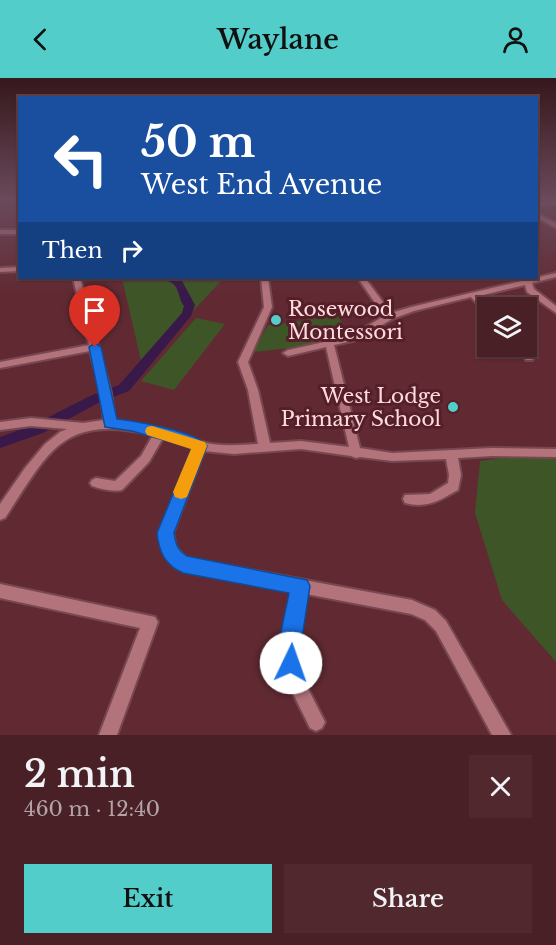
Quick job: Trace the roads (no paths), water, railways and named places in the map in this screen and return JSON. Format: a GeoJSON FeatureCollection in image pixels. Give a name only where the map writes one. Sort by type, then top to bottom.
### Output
{"type":"FeatureCollection","features":[{"type":"Feature","properties":{"kind":"street"},"geometry":{"type":"LineString","coordinates":[[0,232],[18,232]]}},
{"type":"Feature","properties":{"kind":"street"},"geometry":{"type":"LineString","coordinates":[[0,270],[18,269]]}},
{"type":"Feature","properties":{"kind":"street"},"geometry":{"type":"LineString","coordinates":[[288,353],[330,346],[354,338],[389,317],[411,309],[513,285],[529,286],[556,275]]}},
{"type":"Feature","properties":{"kind":"street"},"geometry":{"type":"LineString","coordinates":[[76,279],[95,347],[110,423]]}},
{"type":"Feature","properties":{"kind":"street"},"geometry":{"type":"LineString","coordinates":[[265,279],[268,307],[243,362],[253,390],[265,448]]}},
{"type":"Feature","properties":{"kind":"street"},"geometry":{"type":"LineString","coordinates":[[362,279],[389,317]]}},
{"type":"Feature","properties":{"kind":"street"},"geometry":{"type":"LineString","coordinates":[[529,286],[556,310]]}},
{"type":"Feature","properties":{"kind":"street"},"geometry":{"type":"LineString","coordinates":[[477,293],[480,297]]}},
{"type":"Feature","properties":{"kind":"street"},"geometry":{"type":"LineString","coordinates":[[330,346],[356,454]]}},
{"type":"Feature","properties":{"kind":"street"},"geometry":{"type":"LineString","coordinates":[[0,365],[95,347]]}},
{"type":"Feature","properties":{"kind":"street"},"geometry":{"type":"LineString","coordinates":[[0,426],[31,422],[84,426],[110,423],[160,433],[200,446],[234,450],[301,445],[392,457],[537,451],[556,453]]}},
{"type":"Feature","properties":{"kind":"street"},"geometry":{"type":"LineString","coordinates":[[0,513],[50,445],[84,426]]}},
{"type":"Feature","properties":{"kind":"street"},"geometry":{"type":"LineString","coordinates":[[96,483],[118,486],[145,459],[160,433]]}},
{"type":"Feature","properties":{"kind":"street"},"geometry":{"type":"LineString","coordinates":[[200,446],[166,533],[168,548],[174,558],[183,564],[412,607],[430,615],[441,626],[502,735]]}},
{"type":"Feature","properties":{"kind":"street"},"geometry":{"type":"LineString","coordinates":[[409,499],[424,505],[454,486],[452,454]]}},
{"type":"Feature","properties":{"kind":"street"},"geometry":{"type":"LineString","coordinates":[[300,586],[289,651],[292,675],[316,722]]}},
{"type":"Feature","properties":{"kind":"street"},"geometry":{"type":"LineString","coordinates":[[0,591],[150,622],[108,735]]}},
{"type":"Feature","properties":{"kind":"waterway"},"geometry":{"type":"LineString","coordinates":[[0,443],[38,429],[95,399],[124,388],[187,314],[190,305],[186,302],[185,294],[177,281],[170,279]]}},
{"type":"Feature","properties":{"kind":"place","name":"Rosewood Montessori"},"geometry":{"type":"Point","coordinates":[276,320]}},
{"type":"Feature","properties":{"kind":"place","name":"West Lodge Primary School"},"geometry":{"type":"Point","coordinates":[453,407]}}]}
